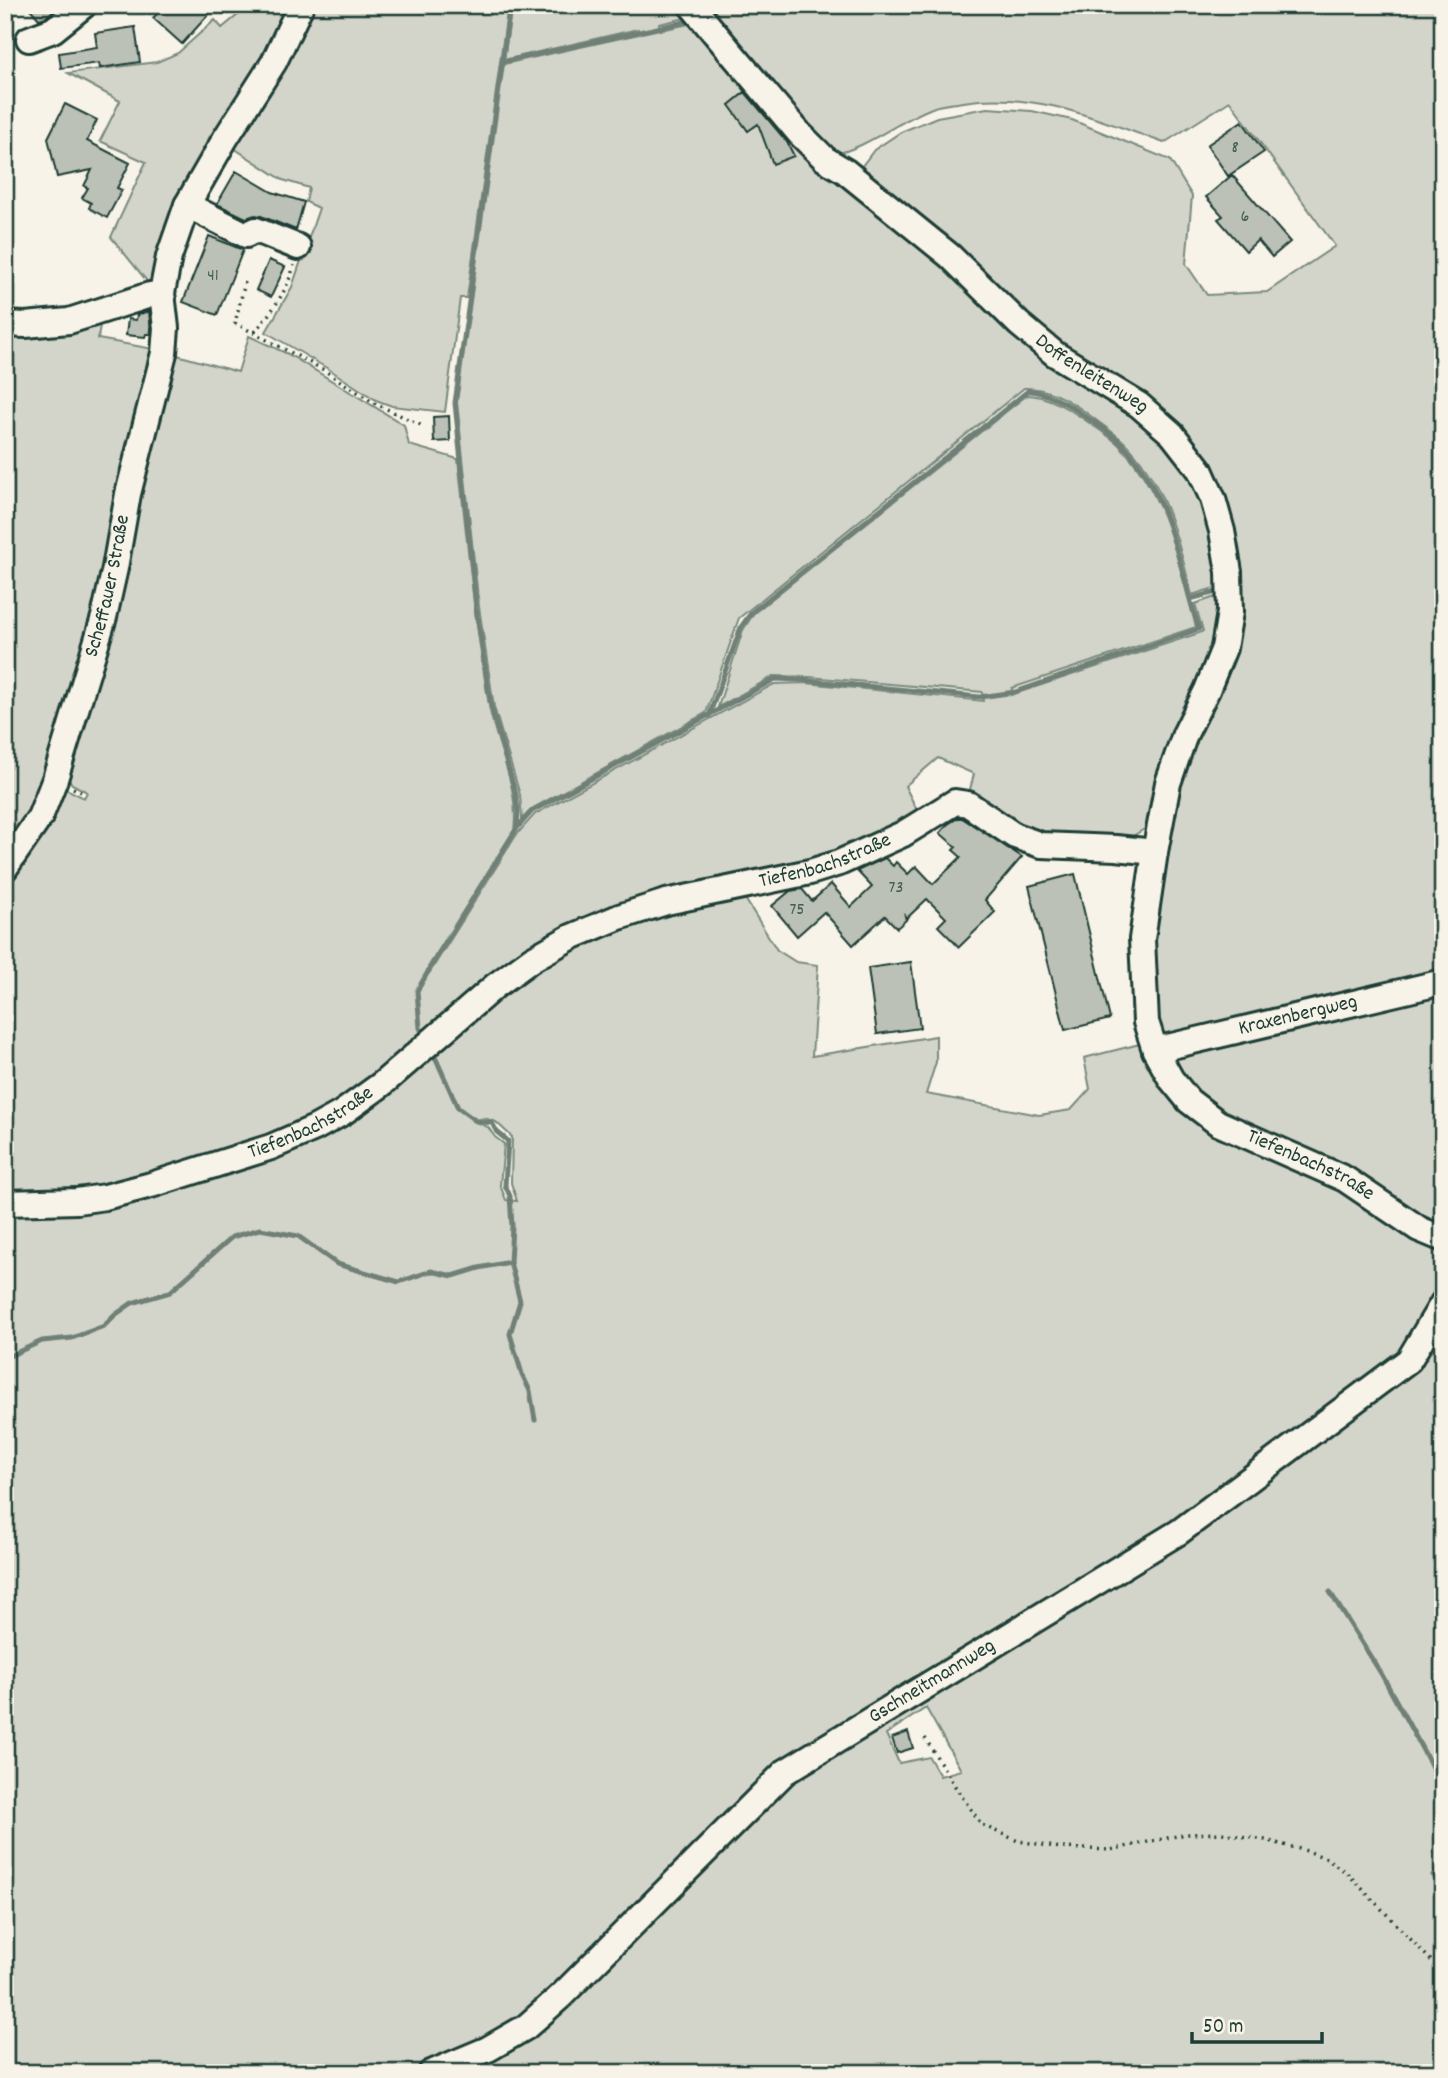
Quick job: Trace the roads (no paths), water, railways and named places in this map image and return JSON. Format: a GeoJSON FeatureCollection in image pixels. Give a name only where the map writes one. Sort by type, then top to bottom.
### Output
{"type":"FeatureCollection","features":[{"type":"Feature","properties":{"kind":"street"},"geometry":{"type":"LineString","coordinates":[[29,39],[53,30],[84,5]]}},
{"type":"Feature","properties":{"kind":"street","name":"Scheffauer Straße"},"geometry":{"type":"LineString","coordinates":[[5,868],[40,817],[55,779],[104,617],[128,494],[164,353],[166,328],[162,293],[169,257],[187,205],[274,62],[301,5]]}},
{"type":"Feature","properties":{"kind":"street","name":"Doffenleitenweg"},"geometry":{"type":"LineString","coordinates":[[691,5],[790,123],[825,159],[845,171],[950,256],[1019,324],[1055,354],[1139,405],[1172,434],[1200,470],[1213,499],[1222,531],[1229,572],[1230,612],[1224,648],[1185,734],[1168,783],[1155,852]]}},
{"type":"Feature","properties":{"kind":"street"},"geometry":{"type":"LineString","coordinates":[[187,205],[246,235],[256,230],[298,247]]}},
{"type":"Feature","properties":{"kind":"street"},"geometry":{"type":"LineString","coordinates":[[5,324],[69,321],[162,293]]}},
{"type":"Feature","properties":{"kind":"street","name":"Tiefenbachstraße"},"geometry":{"type":"LineString","coordinates":[[5,1203],[77,1201],[104,1197],[232,1160],[315,1128],[382,1084],[495,986],[532,959],[571,937],[619,917],[666,902],[810,872],[839,863],[903,834],[954,803],[968,804],[1015,836],[1041,845],[1155,852],[1142,939],[1146,1022],[1155,1050],[1171,1079],[1189,1101],[1218,1123],[1346,1179],[1419,1229],[1443,1240]]}},
{"type":"Feature","properties":{"kind":"street","name":"Kraxenbergweg"},"geometry":{"type":"LineString","coordinates":[[1155,1050],[1443,982]]}},
{"type":"Feature","properties":{"kind":"street","name":"Gschneitmannweg"},"geometry":{"type":"LineString","coordinates":[[431,2073],[488,2049],[526,2027],[785,1772],[1179,1532],[1409,1360],[1443,1303]]}},
{"type":"Feature","properties":{"kind":"waterway"},"geometry":{"type":"LineString","coordinates":[[510,5],[455,403],[476,608],[491,707],[516,795],[517,828]]}},
{"type":"Feature","properties":{"kind":"waterway"},"geometry":{"type":"LineString","coordinates":[[502,62],[694,20]]}},
{"type":"Feature","properties":{"kind":"waterway"},"geometry":{"type":"LineString","coordinates":[[709,716],[741,627],[751,613],[1028,391],[1048,395],[1077,410],[1117,439],[1135,460],[1147,477],[1166,516],[1190,599]]}},
{"type":"Feature","properties":{"kind":"waterway"},"geometry":{"type":"LineString","coordinates":[[425,1038],[420,1028],[417,991],[517,828],[532,811],[775,679],[980,697],[1015,692],[1199,629],[1190,599],[1224,590]]}},
{"type":"Feature","properties":{"kind":"waterway"},"geometry":{"type":"LineString","coordinates":[[432,1050],[458,1108],[476,1121],[492,1123],[497,1132],[508,1141],[505,1185],[510,1196],[512,1226],[510,1262],[520,1301],[510,1334],[530,1391],[535,1420]]}},
{"type":"Feature","properties":{"kind":"waterway"},"geometry":{"type":"LineString","coordinates":[[5,1358],[42,1341],[72,1338],[104,1326],[132,1303],[170,1292],[232,1237],[260,1229],[298,1236],[337,1264],[399,1282],[431,1271],[453,1276],[510,1262]]}},
{"type":"Feature","properties":{"kind":"waterway"},"geometry":{"type":"LineString","coordinates":[[1330,1592],[1382,1675],[1438,1778],[1443,1782]]}},
{"type":"Feature","properties":{"kind":"waterway"},"geometry":{"type":"LineString","coordinates":[[1433,1875],[1443,1869]]}}]}
